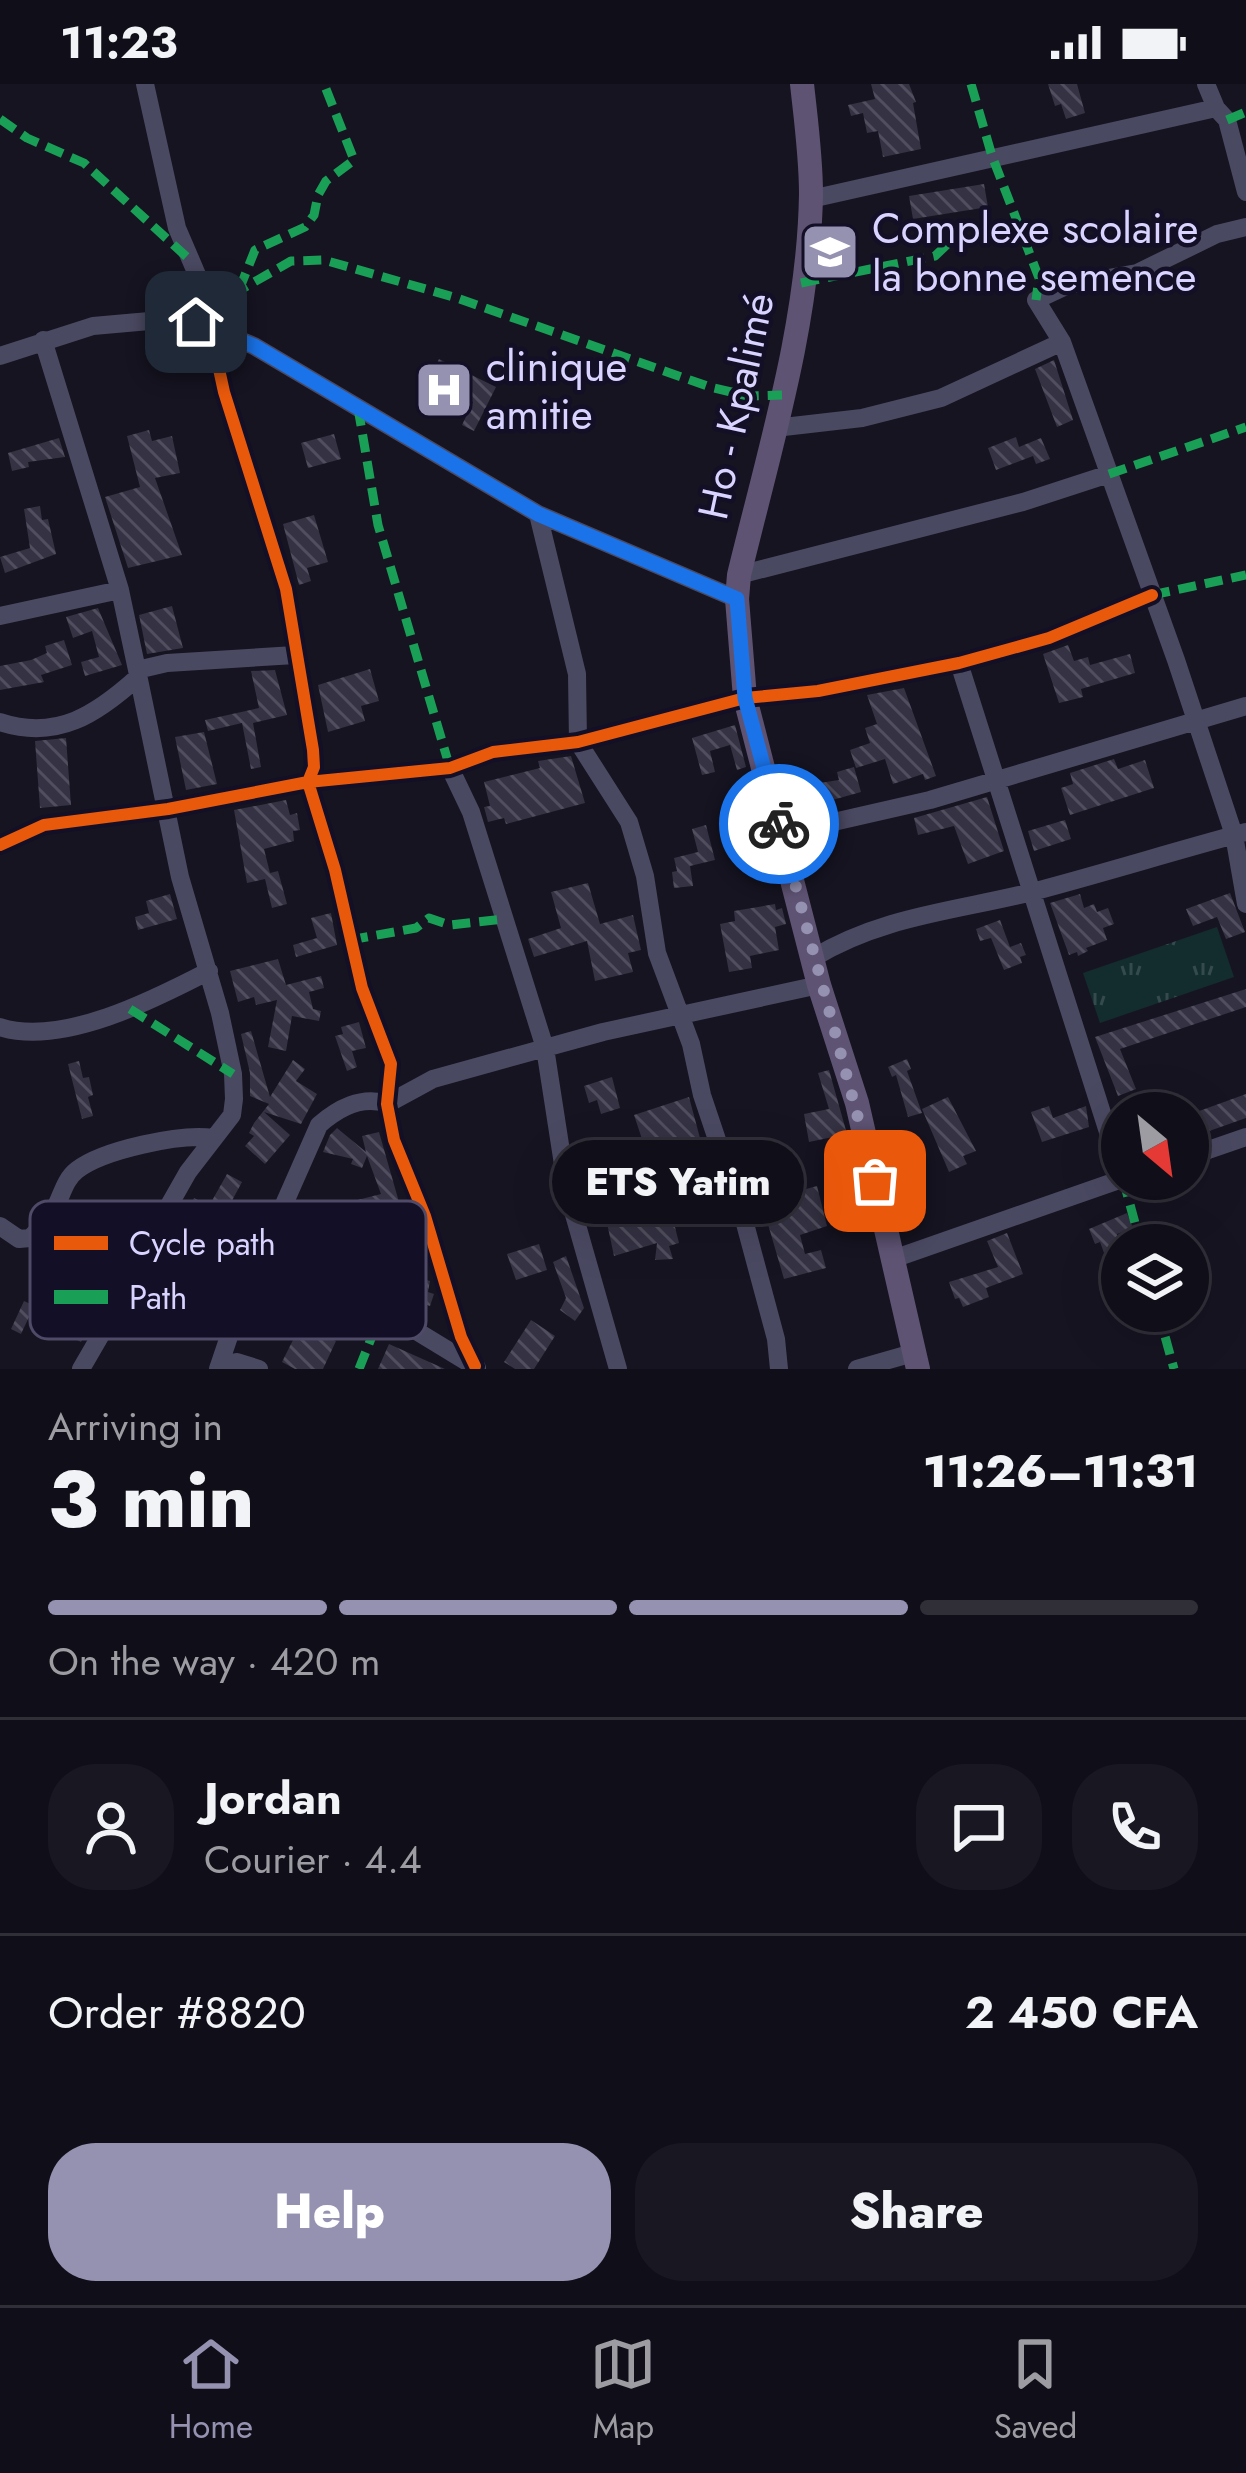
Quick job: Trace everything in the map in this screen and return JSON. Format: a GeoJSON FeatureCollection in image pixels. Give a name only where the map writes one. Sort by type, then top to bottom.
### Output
{"type":"FeatureCollection","features":[{"type":"Feature","properties":{"kind":"main road","name":"Ho - Kpalimé"},"geometry":{"type":"LineString","coordinates":[[802,84],[811,199],[793,344],[738,587],[745,698],[819,986],[844,1057],[916,1361]]}},
{"type":"Feature","properties":{"kind":"street"},"geometry":{"type":"LineString","coordinates":[[145,84],[177,228],[201,284],[236,339]]}},
{"type":"Feature","properties":{"kind":"street"},"geometry":{"type":"LineString","coordinates":[[1206,84],[1227,120],[1246,192]]}},
{"type":"Feature","properties":{"kind":"street"},"geometry":{"type":"LineString","coordinates":[[811,199],[1216,108]]}},
{"type":"Feature","properties":{"kind":"street"},"geometry":{"type":"LineString","coordinates":[[1246,227],[1217,234],[1137,273],[1049,292],[1036,300],[1062,341],[1195,720],[1240,834],[1246,904]]}},
{"type":"Feature","properties":{"kind":"street"},"geometry":{"type":"LineString","coordinates":[[172,319],[201,284]]}},
{"type":"Feature","properties":{"kind":"street"},"geometry":{"type":"LineString","coordinates":[[0,356],[93,326],[172,319],[210,328],[538,514],[738,587],[1109,475]]}},
{"type":"Feature","properties":{"kind":"street"},"geometry":{"type":"LineString","coordinates":[[210,328],[224,392],[286,589],[313,750],[314,767],[308,782],[335,870],[362,988],[391,1064],[387,1104],[394,1140],[419,1201]]}},
{"type":"Feature","properties":{"kind":"street"},"geometry":{"type":"LineString","coordinates":[[43,340],[120,590],[180,877],[233,1074],[232,1115],[172,1201]]}},
{"type":"Feature","properties":{"kind":"street"},"geometry":{"type":"LineString","coordinates":[[775,428],[862,418],[941,398],[1062,341]]}},
{"type":"Feature","properties":{"kind":"street"},"geometry":{"type":"LineString","coordinates":[[538,514],[578,674],[578,742],[629,822],[657,953],[744,1220],[776,1339],[778,1369]]}},
{"type":"Feature","properties":{"kind":"street"},"geometry":{"type":"LineString","coordinates":[[0,616],[120,590]]}},
{"type":"Feature","properties":{"kind":"street"},"geometry":{"type":"LineString","coordinates":[[0,844],[44,824],[168,809],[308,782],[450,768],[493,752],[578,742],[745,698],[818,691],[959,664],[1049,638],[1152,595]]}},
{"type":"Feature","properties":{"kind":"street"},"geometry":{"type":"LineString","coordinates":[[0,722],[20,728],[60,727],[104,708],[138,673],[167,663],[296,655]]}},
{"type":"Feature","properties":{"kind":"street"},"geometry":{"type":"LineString","coordinates":[[959,664],[1101,1112]]}},
{"type":"Feature","properties":{"kind":"street"},"geometry":{"type":"LineString","coordinates":[[781,835],[930,800],[1246,706]]}},
{"type":"Feature","properties":{"kind":"street"},"geometry":{"type":"LineString","coordinates":[[450,768],[471,812],[545,1048],[567,1190],[618,1369]]}},
{"type":"Feature","properties":{"kind":"street"},"geometry":{"type":"LineString","coordinates":[[813,958],[850,936],[894,922],[1030,892],[1240,834]]}},
{"type":"Feature","properties":{"kind":"street"},"geometry":{"type":"LineString","coordinates":[[0,1027],[72,1026],[130,1009],[209,971]]}},
{"type":"Feature","properties":{"kind":"street"},"geometry":{"type":"LineString","coordinates":[[287,1201],[319,1125],[337,1109],[375,1100],[387,1104],[433,1079],[545,1048],[819,986]]}},
{"type":"Feature","properties":{"kind":"street"},"geometry":{"type":"LineString","coordinates":[[1209,1149],[1246,1137]]}},
{"type":"Feature","properties":{"kind":"street"},"geometry":{"type":"LineString","coordinates":[[58,1201],[66,1183],[90,1163],[125,1149],[213,1138]]}},
{"type":"Feature","properties":{"kind":"street"},"geometry":{"type":"LineString","coordinates":[[893,1259],[1101,1185]]}},
{"type":"Feature","properties":{"kind":"street"},"geometry":{"type":"LineString","coordinates":[[426,1219],[461,1337],[477,1368]]}},
{"type":"Feature","properties":{"kind":"street"},"geometry":{"type":"LineString","coordinates":[[0,1226],[19,1238],[30,1238]]}},
{"type":"Feature","properties":{"kind":"street"},"geometry":{"type":"LineString","coordinates":[[426,1337],[477,1368]]}},
{"type":"Feature","properties":{"kind":"street"},"geometry":{"type":"LineString","coordinates":[[81,1369],[98,1339]]}},
{"type":"Feature","properties":{"kind":"street"},"geometry":{"type":"LineString","coordinates":[[219,1368],[229,1339]]}},
{"type":"Feature","properties":{"kind":"street"},"geometry":{"type":"LineString","coordinates":[[219,1368],[237,1361],[259,1369]]}},
{"type":"Feature","properties":{"kind":"street"},"geometry":{"type":"LineString","coordinates":[[856,1369],[916,1361]]}},
{"type":"Feature","properties":{"kind":"green space"},"geometry":{"type":"Polygon","coordinates":[[[1217,927],[1234,977],[1100,1023],[1083,973],[1217,927]]]}},
{"type":"Feature","properties":{"kind":"building"},"geometry":{"type":"Polygon","coordinates":[[[871,84],[909,84],[916,102],[921,149],[883,157],[878,131],[867,133],[863,113],[851,116],[848,105],[875,99],[871,84]]]}},
{"type":"Feature","properties":{"kind":"building"},"geometry":{"type":"Polygon","coordinates":[[[1048,84],[1077,84],[1085,113],[1066,119],[1061,104],[1055,106],[1048,84]]]}},
{"type":"Feature","properties":{"kind":"building"},"geometry":{"type":"Polygon","coordinates":[[[984,184],[988,207],[913,219],[909,196],[984,184]]]}},
{"type":"Feature","properties":{"kind":"building"},"geometry":{"type":"Polygon","coordinates":[[[439,359],[496,387],[474,431],[462,425],[473,402],[442,387],[433,407],[419,400],[439,359]]]}},
{"type":"Feature","properties":{"kind":"building"},"geometry":{"type":"Polygon","coordinates":[[[1054,360],[1073,420],[1057,427],[1035,369],[1054,360]]]}},
{"type":"Feature","properties":{"kind":"building"},"geometry":{"type":"Polygon","coordinates":[[[149,430],[152,441],[172,436],[180,473],[155,478],[182,555],[128,568],[105,497],[140,487],[127,436],[149,430]]]}},
{"type":"Feature","properties":{"kind":"building"},"geometry":{"type":"Polygon","coordinates":[[[334,434],[341,459],[308,468],[301,443],[334,434]]]}},
{"type":"Feature","properties":{"kind":"building"},"geometry":{"type":"Polygon","coordinates":[[[1016,437],[1019,447],[1041,438],[1050,459],[1036,464],[1033,456],[996,470],[988,448],[1016,437]]]}},
{"type":"Feature","properties":{"kind":"building"},"geometry":{"type":"Polygon","coordinates":[[[59,438],[65,457],[28,462],[29,467],[12,471],[8,453],[59,438]]]}},
{"type":"Feature","properties":{"kind":"building"},"geometry":{"type":"Polygon","coordinates":[[[40,506],[56,554],[5,573],[0,557],[30,548],[24,509],[40,506]]]}},
{"type":"Feature","properties":{"kind":"building"},"geometry":{"type":"Polygon","coordinates":[[[314,515],[328,562],[307,568],[311,581],[299,585],[283,524],[314,515]]]}},
{"type":"Feature","properties":{"kind":"building"},"geometry":{"type":"Polygon","coordinates":[[[172,606],[183,648],[147,654],[139,615],[172,606]]]}},
{"type":"Feature","properties":{"kind":"building"},"geometry":{"type":"Polygon","coordinates":[[[98,608],[122,665],[85,676],[81,662],[99,657],[92,631],[73,638],[66,617],[98,608]]]}},
{"type":"Feature","properties":{"kind":"building"},"geometry":{"type":"Polygon","coordinates":[[[64,640],[72,665],[41,675],[44,682],[0,690],[0,666],[31,660],[47,653],[45,646],[64,640]]]}},
{"type":"Feature","properties":{"kind":"building"},"geometry":{"type":"Polygon","coordinates":[[[1068,645],[1074,661],[1088,657],[1090,665],[1130,654],[1135,673],[1081,689],[1083,697],[1059,703],[1043,654],[1068,645]]]}},
{"type":"Feature","properties":{"kind":"building"},"geometry":{"type":"Polygon","coordinates":[[[370,669],[379,701],[361,706],[365,721],[328,732],[318,685],[370,669]]]}},
{"type":"Feature","properties":{"kind":"building"},"geometry":{"type":"Polygon","coordinates":[[[275,670],[287,715],[253,723],[261,767],[251,769],[242,723],[208,731],[205,720],[259,708],[251,671],[275,670]]]}},
{"type":"Feature","properties":{"kind":"building"},"geometry":{"type":"Polygon","coordinates":[[[904,688],[936,776],[925,780],[923,774],[893,784],[885,759],[856,768],[850,750],[870,743],[865,728],[877,724],[867,695],[904,688]]]}},
{"type":"Feature","properties":{"kind":"building"},"geometry":{"type":"Polygon","coordinates":[[[735,725],[746,767],[737,770],[730,745],[710,751],[715,772],[702,775],[692,738],[735,725]]]}},
{"type":"Feature","properties":{"kind":"building"},"geometry":{"type":"Polygon","coordinates":[[[204,732],[217,784],[186,790],[175,737],[204,732]]]}},
{"type":"Feature","properties":{"kind":"building"},"geometry":{"type":"Polygon","coordinates":[[[66,738],[71,805],[40,808],[35,741],[66,738]]]}},
{"type":"Feature","properties":{"kind":"building"},"geometry":{"type":"Polygon","coordinates":[[[571,756],[585,803],[506,824],[504,818],[488,822],[484,782],[540,768],[538,761],[571,756]]]}},
{"type":"Feature","properties":{"kind":"building"},"geometry":{"type":"Polygon","coordinates":[[[1114,759],[1118,769],[1145,760],[1154,788],[1070,815],[1061,788],[1073,784],[1070,773],[1114,759]]]}},
{"type":"Feature","properties":{"kind":"building"},"geometry":{"type":"Polygon","coordinates":[[[854,767],[861,792],[816,810],[813,784],[839,780],[837,772],[854,767]]]}},
{"type":"Feature","properties":{"kind":"building"},"geometry":{"type":"Polygon","coordinates":[[[987,797],[1004,851],[968,864],[954,826],[918,835],[914,818],[987,797]]]}},
{"type":"Feature","properties":{"kind":"building"},"geometry":{"type":"Polygon","coordinates":[[[286,800],[290,815],[297,813],[300,830],[293,831],[294,841],[264,849],[270,873],[278,871],[287,904],[272,908],[265,879],[247,883],[234,810],[286,800]]]}},
{"type":"Feature","properties":{"kind":"building"},"geometry":{"type":"Polygon","coordinates":[[[1065,820],[1071,839],[1034,851],[1028,831],[1065,820]]]}},
{"type":"Feature","properties":{"kind":"building"},"geometry":{"type":"Polygon","coordinates":[[[706,825],[715,860],[690,866],[693,886],[674,888],[674,858],[698,852],[692,829],[706,825]]]}},
{"type":"Feature","properties":{"kind":"building"},"geometry":{"type":"Polygon","coordinates":[[[588,883],[600,924],[633,915],[641,950],[628,953],[633,972],[595,981],[587,941],[534,957],[528,939],[561,928],[551,892],[588,883]]]}},
{"type":"Feature","properties":{"kind":"building"},"geometry":{"type":"Polygon","coordinates":[[[1230,893],[1245,932],[1226,939],[1217,917],[1193,926],[1186,909],[1230,893]]]}},
{"type":"Feature","properties":{"kind":"building"},"geometry":{"type":"Polygon","coordinates":[[[170,894],[177,919],[138,930],[135,917],[149,913],[146,901],[170,894]]]}},
{"type":"Feature","properties":{"kind":"building"},"geometry":{"type":"Polygon","coordinates":[[[1080,894],[1084,908],[1094,904],[1097,912],[1108,908],[1114,924],[1103,928],[1107,940],[1078,956],[1077,952],[1069,955],[1050,903],[1080,894]]]}},
{"type":"Feature","properties":{"kind":"building"},"geometry":{"type":"Polygon","coordinates":[[[775,904],[776,910],[782,908],[786,924],[775,927],[779,950],[750,956],[752,968],[729,972],[720,924],[735,921],[734,911],[775,904]]]}},
{"type":"Feature","properties":{"kind":"building"},"geometry":{"type":"Polygon","coordinates":[[[331,913],[337,945],[296,957],[293,945],[317,938],[311,918],[331,913]]]}},
{"type":"Feature","properties":{"kind":"building"},"geometry":{"type":"Polygon","coordinates":[[[1000,920],[1010,947],[1021,943],[1026,955],[1020,957],[1022,963],[1004,970],[991,938],[980,941],[976,929],[1000,920]]]}},
{"type":"Feature","properties":{"kind":"building"},"geometry":{"type":"Polygon","coordinates":[[[278,959],[286,985],[321,976],[324,988],[309,992],[313,1009],[321,1011],[319,1021],[292,1016],[286,1051],[268,1047],[277,1000],[256,1005],[254,997],[238,1002],[230,971],[278,959]]]}},
{"type":"Feature","properties":{"kind":"building"},"geometry":{"type":"Polygon","coordinates":[[[1246,989],[1246,1007],[1120,1049],[1136,1089],[1128,1092],[1116,1092],[1095,1037],[1246,989]]]}},
{"type":"Feature","properties":{"kind":"building"},"geometry":{"type":"Polygon","coordinates":[[[359,1022],[366,1048],[352,1051],[357,1067],[347,1071],[335,1036],[343,1034],[341,1027],[359,1022]]]}},
{"type":"Feature","properties":{"kind":"building"},"geometry":{"type":"Polygon","coordinates":[[[251,1031],[270,1097],[293,1060],[305,1069],[296,1081],[317,1094],[301,1124],[264,1112],[290,1135],[265,1164],[245,1146],[254,1136],[249,1133],[254,1123],[269,1104],[250,1096],[241,1034],[251,1031]]]}},
{"type":"Feature","properties":{"kind":"building"},"geometry":{"type":"Polygon","coordinates":[[[907,1059],[922,1113],[908,1117],[896,1075],[892,1077],[888,1067],[907,1059]]]}},
{"type":"Feature","properties":{"kind":"building"},"geometry":{"type":"Polygon","coordinates":[[[79,1061],[93,1095],[88,1097],[93,1116],[82,1119],[68,1064],[79,1061]]]}},
{"type":"Feature","properties":{"kind":"building"},"geometry":{"type":"Polygon","coordinates":[[[829,1070],[847,1134],[809,1142],[804,1114],[829,1109],[818,1073],[829,1070]]]}},
{"type":"Feature","properties":{"kind":"building"},"geometry":{"type":"Polygon","coordinates":[[[612,1077],[620,1108],[601,1114],[597,1100],[589,1103],[584,1086],[612,1077]]]}},
{"type":"Feature","properties":{"kind":"building"},"geometry":{"type":"Polygon","coordinates":[[[1246,1094],[1246,1118],[1209,1131],[1209,1107],[1246,1094]]]}},
{"type":"Feature","properties":{"kind":"building"},"geometry":{"type":"Polygon","coordinates":[[[689,1097],[704,1153],[646,1165],[661,1227],[674,1223],[679,1243],[669,1246],[673,1259],[655,1260],[657,1243],[614,1256],[604,1209],[624,1205],[618,1165],[631,1160],[627,1146],[643,1142],[634,1115],[689,1097]]]}},
{"type":"Feature","properties":{"kind":"building"},"geometry":{"type":"Polygon","coordinates":[[[948,1097],[976,1151],[963,1156],[967,1164],[949,1172],[922,1109],[948,1097]]]}},
{"type":"Feature","properties":{"kind":"building"},"geometry":{"type":"Polygon","coordinates":[[[1049,1106],[1053,1118],[1086,1106],[1089,1127],[1042,1142],[1031,1112],[1049,1106]]]}},
{"type":"Feature","properties":{"kind":"building"},"geometry":{"type":"Polygon","coordinates":[[[337,1128],[366,1152],[362,1136],[379,1132],[399,1201],[354,1201],[381,1194],[367,1156],[362,1168],[351,1164],[353,1159],[323,1152],[337,1128]]]}},
{"type":"Feature","properties":{"kind":"building"},"geometry":{"type":"Polygon","coordinates":[[[227,1174],[242,1182],[232,1201],[212,1201],[227,1174]]]}},
{"type":"Feature","properties":{"kind":"building"},"geometry":{"type":"Polygon","coordinates":[[[817,1186],[827,1226],[800,1235],[805,1254],[821,1250],[826,1268],[784,1279],[765,1214],[758,1215],[755,1203],[817,1186]]]}},
{"type":"Feature","properties":{"kind":"building"},"geometry":{"type":"Polygon","coordinates":[[[1127,1213],[1131,1224],[1101,1224],[1101,1245],[1095,1244],[1089,1229],[1127,1213]]]}},
{"type":"Feature","properties":{"kind":"building"},"geometry":{"type":"Polygon","coordinates":[[[1007,1233],[1023,1274],[986,1288],[989,1297],[963,1307],[949,1282],[998,1267],[987,1241],[1007,1233]]]}},
{"type":"Feature","properties":{"kind":"building"},"geometry":{"type":"Polygon","coordinates":[[[539,1244],[547,1270],[516,1280],[507,1254],[539,1244]]]}},
{"type":"Feature","properties":{"kind":"building"},"geometry":{"type":"Polygon","coordinates":[[[566,1256],[584,1308],[575,1321],[560,1310],[566,1298],[553,1262],[566,1256]]]}},
{"type":"Feature","properties":{"kind":"building"},"geometry":{"type":"Polygon","coordinates":[[[426,1280],[430,1281],[428,1292],[434,1294],[430,1306],[426,1305],[426,1280]]]}},
{"type":"Feature","properties":{"kind":"building"},"geometry":{"type":"Polygon","coordinates":[[[24,1301],[30,1304],[30,1317],[21,1334],[11,1329],[24,1301]]]}},
{"type":"Feature","properties":{"kind":"building"},"geometry":{"type":"Polygon","coordinates":[[[531,1320],[555,1336],[534,1369],[515,1369],[504,1362],[531,1320]]]}},
{"type":"Feature","properties":{"kind":"building"},"geometry":{"type":"Polygon","coordinates":[[[294,1339],[336,1341],[323,1369],[295,1369],[282,1362],[294,1339]]]}},
{"type":"Feature","properties":{"kind":"building"},"geometry":{"type":"Polygon","coordinates":[[[389,1344],[445,1369],[378,1369],[389,1344]]]}},
{"type":"Feature","properties":{"kind":"marked path"},"geometry":{"type":"LineString","coordinates":[[239,290],[255,250],[305,227],[326,181],[354,160],[324,84]]}},
{"type":"Feature","properties":{"kind":"marked path"},"geometry":{"type":"LineString","coordinates":[[971,84],[992,156],[1039,278],[1036,300]]}},
{"type":"Feature","properties":{"kind":"marked path"},"geometry":{"type":"LineString","coordinates":[[1227,120],[1246,112]]}},
{"type":"Feature","properties":{"kind":"marked path"},"geometry":{"type":"LineString","coordinates":[[0,119],[27,138],[84,163],[189,259]]}},
{"type":"Feature","properties":{"kind":"marked path"},"geometry":{"type":"LineString","coordinates":[[801,283],[935,256],[956,236]]}},
{"type":"Feature","properties":{"kind":"marked path"},"geometry":{"type":"LineString","coordinates":[[180,306],[214,305],[291,261],[324,260],[457,298],[710,387],[748,396],[782,395]]}},
{"type":"Feature","properties":{"kind":"marked path"},"geometry":{"type":"LineString","coordinates":[[358,408],[378,525],[450,768]]}},
{"type":"Feature","properties":{"kind":"marked path"},"geometry":{"type":"LineString","coordinates":[[1109,474],[1246,427]]}},
{"type":"Feature","properties":{"kind":"marked path"},"geometry":{"type":"LineString","coordinates":[[1152,595],[1246,575]]}},
{"type":"Feature","properties":{"kind":"marked path"},"geometry":{"type":"LineString","coordinates":[[350,940],[416,928],[429,918],[450,925],[504,919]]}},
{"type":"Feature","properties":{"kind":"marked path"},"geometry":{"type":"LineString","coordinates":[[130,1009],[233,1074]]}},
{"type":"Feature","properties":{"kind":"marked path"},"geometry":{"type":"LineString","coordinates":[[1129,1200],[1135,1224]]}},
{"type":"Feature","properties":{"kind":"marked path"},"geometry":{"type":"LineString","coordinates":[[1164,1332],[1174,1369]]}},
{"type":"Feature","properties":{"kind":"marked path"},"geometry":{"type":"LineString","coordinates":[[359,1369],[371,1339]]}},
{"type":"Feature","properties":{"kind":"cycle path"},"geometry":{"type":"LineString","coordinates":[[210,328],[224,392],[286,589],[313,750],[314,767],[308,782],[335,870],[362,988],[391,1064],[387,1104],[394,1140],[419,1201]]}},
{"type":"Feature","properties":{"kind":"cycle path"},"geometry":{"type":"LineString","coordinates":[[0,845],[44,825],[168,809],[308,782],[450,768],[493,752],[578,742],[745,698],[818,691],[959,663],[1049,638],[1152,595]]}},
{"type":"Feature","properties":{"kind":"cycle path"},"geometry":{"type":"LineString","coordinates":[[426,1219],[461,1337],[475,1366]]}},
{"type":"Feature","properties":{"kind":"way so far"},"geometry":{"type":"LineString","coordinates":[[779,824],[875,1181]]}},
{"type":"Feature","properties":{"kind":"place","name":"Complexe scolaire la bonne semence"},"geometry":{"type":"Point","coordinates":[830,252]}},
{"type":"Feature","properties":{"kind":"place","name":"clinique amitie"},"geometry":{"type":"Point","coordinates":[444,390]}},
{"type":"Feature","properties":{"kind":"place","name":"ETS Yatim"},"geometry":{"type":"Point","coordinates":[875,1181]}},
{"type":"Feature","properties":{"kind":"route"},"geometry":{"type":"LineString","coordinates":[[196,322],[254,346],[538,514],[737,599],[745,698],[779,824]]}}]}
